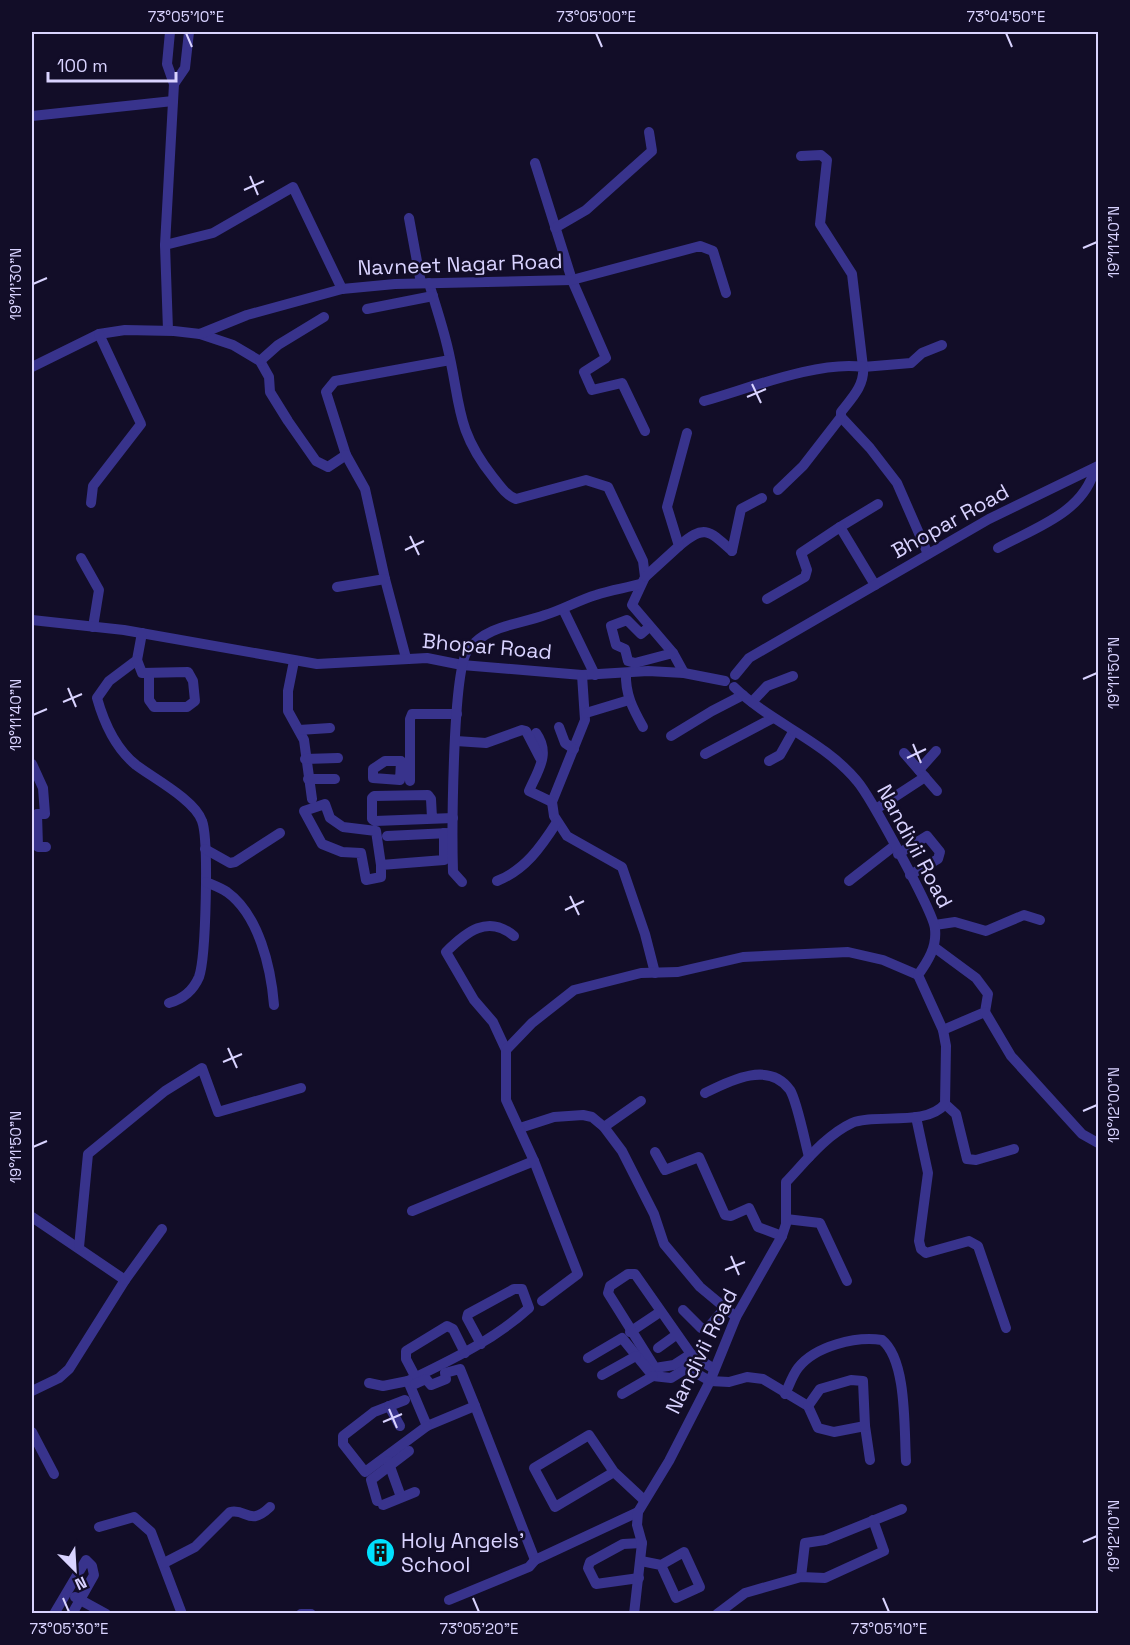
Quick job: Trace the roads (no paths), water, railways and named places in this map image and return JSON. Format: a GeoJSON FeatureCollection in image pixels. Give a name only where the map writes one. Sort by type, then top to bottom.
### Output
{"type":"FeatureCollection","features":[{"type":"Feature","properties":{"kind":"street"},"geometry":{"type":"LineString","coordinates":[[168,330],[165,245],[174,84],[167,64],[170,32]]}},
{"type":"Feature","properties":{"kind":"street"},"geometry":{"type":"LineString","coordinates":[[174,84],[185,68],[189,32]]}},
{"type":"Feature","properties":{"kind":"street"},"geometry":{"type":"LineString","coordinates":[[32,116],[173,101]]}},
{"type":"Feature","properties":{"kind":"street"},"geometry":{"type":"LineString","coordinates":[[555,228],[586,210],[652,152],[649,132]]}},
{"type":"Feature","properties":{"kind":"street"},"geometry":{"type":"LineString","coordinates":[[778,490],[803,466],[841,417],[841,412],[860,387],[864,376],[852,274],[820,224],[827,160],[821,155],[801,156]]}},
{"type":"Feature","properties":{"kind":"street"},"geometry":{"type":"LineString","coordinates":[[535,163],[572,280],[606,358],[584,372],[592,390],[622,383],[645,431]]}},
{"type":"Feature","properties":{"kind":"street"},"geometry":{"type":"LineString","coordinates":[[165,245],[213,233],[293,186],[342,289]]}},
{"type":"Feature","properties":{"kind":"street"},"geometry":{"type":"LineString","coordinates":[[409,218],[425,283],[433,296],[450,360],[460,418],[467,439],[510,497],[523,499],[586,480],[608,487],[636,544],[643,580]]}},
{"type":"Feature","properties":{"kind":"street","name":"Navneet Nagar Road"},"geometry":{"type":"LineString","coordinates":[[32,367],[99,334],[125,330],[168,330],[200,334],[247,315],[342,289],[425,283],[572,280],[700,246],[713,251],[726,292]]}},
{"type":"Feature","properties":{"kind":"street"},"geometry":{"type":"LineString","coordinates":[[367,309],[433,296]]}},
{"type":"Feature","properties":{"kind":"street"},"geometry":{"type":"LineString","coordinates":[[260,360],[278,345],[324,317]]}},
{"type":"Feature","properties":{"kind":"street"},"geometry":{"type":"LineString","coordinates":[[91,503],[93,486],[141,424],[99,334]]}},
{"type":"Feature","properties":{"kind":"street"},"geometry":{"type":"LineString","coordinates":[[200,334],[233,345],[260,360],[269,377],[270,392],[316,461],[328,467],[346,455]]}},
{"type":"Feature","properties":{"kind":"street"},"geometry":{"type":"LineString","coordinates":[[704,401],[817,369],[851,365],[863,367],[911,363],[922,353],[942,345]]}},
{"type":"Feature","properties":{"kind":"street"},"geometry":{"type":"LineString","coordinates":[[406,658],[365,489],[346,455],[326,392],[335,381],[450,360]]}},
{"type":"Feature","properties":{"kind":"street"},"geometry":{"type":"LineString","coordinates":[[841,417],[870,448],[897,483],[928,554]]}},
{"type":"Feature","properties":{"kind":"street"},"geometry":{"type":"LineString","coordinates":[[679,546],[667,507],[687,433]]}},
{"type":"Feature","properties":{"kind":"street"},"geometry":{"type":"LineString","coordinates":[[998,548],[1034,531],[1075,502],[1091,484],[1097,467]]}},
{"type":"Feature","properties":{"kind":"street","name":"Bhopar Road"},"geometry":{"type":"LineString","coordinates":[[32,620],[142,633],[294,662],[332,664],[427,658],[462,665],[582,675],[626,673],[647,668],[731,681],[749,658],[989,519],[1097,467]]}},
{"type":"Feature","properties":{"kind":"street"},"geometry":{"type":"LineString","coordinates":[[684,673],[673,653],[632,605],[643,580],[694,533],[701,531],[712,533],[732,551],[741,509],[762,498]]}},
{"type":"Feature","properties":{"kind":"street"},"geometry":{"type":"LineString","coordinates":[[767,599],[805,577],[807,570],[801,553],[878,504]]}},
{"type":"Feature","properties":{"kind":"street"},"geometry":{"type":"LineString","coordinates":[[840,527],[874,585]]}},
{"type":"Feature","properties":{"kind":"street"},"geometry":{"type":"LineString","coordinates":[[81,558],[99,590],[93,627]]}},
{"type":"Feature","properties":{"kind":"street"},"geometry":{"type":"LineString","coordinates":[[337,586],[385,579]]}},
{"type":"Feature","properties":{"kind":"street"},"geometry":{"type":"LineString","coordinates":[[381,865],[442,861],[445,858],[448,833],[453,818],[457,714],[462,665],[467,650],[486,634],[508,624],[531,620],[594,595],[643,580]]}},
{"type":"Feature","properties":{"kind":"street"},"geometry":{"type":"LineString","coordinates":[[563,609],[595,675]]}},
{"type":"Feature","properties":{"kind":"street"},"geometry":{"type":"LineString","coordinates":[[649,627],[641,634],[627,620],[611,626],[616,645],[625,649],[628,661],[634,663],[673,653]]}},
{"type":"Feature","properties":{"kind":"street"},"geometry":{"type":"LineString","coordinates":[[142,633],[137,660],[140,670],[149,673],[188,672],[193,681],[195,701],[187,707],[154,707],[149,700],[149,673]]}},
{"type":"Feature","properties":{"kind":"street"},"geometry":{"type":"LineString","coordinates":[[137,660],[109,681],[97,698],[104,723],[134,763],[183,798],[202,819],[205,849],[206,882],[202,962],[199,977],[188,994],[169,1003]]}},
{"type":"Feature","properties":{"kind":"street"},"geometry":{"type":"LineString","coordinates":[[294,662],[287,702],[288,711],[304,740],[304,759],[312,799]]}},
{"type":"Feature","properties":{"kind":"street"},"geometry":{"type":"LineString","coordinates":[[626,673],[629,700],[643,727]]}},
{"type":"Feature","properties":{"kind":"street"},"geometry":{"type":"LineString","coordinates":[[582,675],[586,713],[552,802],[557,822],[567,836],[622,867],[645,934],[655,973]]}},
{"type":"Feature","properties":{"kind":"street"},"geometry":{"type":"LineString","coordinates":[[671,736],[712,711],[748,699],[767,686],[793,676]]}},
{"type":"Feature","properties":{"kind":"street","name":"Nandivii Road"},"geometry":{"type":"LineString","coordinates":[[731,681],[748,699],[826,753],[857,780],[876,809],[935,925],[934,947],[918,975]]}},
{"type":"Feature","properties":{"kind":"street"},"geometry":{"type":"LineString","coordinates":[[586,713],[629,700]]}},
{"type":"Feature","properties":{"kind":"street"},"geometry":{"type":"LineString","coordinates":[[410,781],[406,769],[412,714],[416,712],[457,714]]}},
{"type":"Feature","properties":{"kind":"street"},"geometry":{"type":"LineString","coordinates":[[705,754],[773,718]]}},
{"type":"Feature","properties":{"kind":"street"},"geometry":{"type":"LineString","coordinates":[[299,730],[330,728]]}},
{"type":"Feature","properties":{"kind":"street"},"geometry":{"type":"LineString","coordinates":[[456,741],[486,743],[522,730],[526,731],[540,758]]}},
{"type":"Feature","properties":{"kind":"street"},"geometry":{"type":"LineString","coordinates":[[543,744],[560,731],[574,749]]}},
{"type":"Feature","properties":{"kind":"street"},"geometry":{"type":"LineString","coordinates":[[770,761],[780,755],[793,732]]}},
{"type":"Feature","properties":{"kind":"street"},"geometry":{"type":"LineString","coordinates":[[536,734],[543,744],[545,755],[529,791],[552,802]]}},
{"type":"Feature","properties":{"kind":"street"},"geometry":{"type":"LineString","coordinates":[[876,809],[922,773],[936,750]]}},
{"type":"Feature","properties":{"kind":"street"},"geometry":{"type":"LineString","coordinates":[[904,753],[937,791]]}},
{"type":"Feature","properties":{"kind":"street"},"geometry":{"type":"LineString","coordinates":[[304,759],[338,758]]}},
{"type":"Feature","properties":{"kind":"street"},"geometry":{"type":"LineString","coordinates":[[32,764],[44,788],[45,814],[37,814],[38,847],[46,847]]}},
{"type":"Feature","properties":{"kind":"street"},"geometry":{"type":"LineString","coordinates":[[308,779],[335,779]]}},
{"type":"Feature","properties":{"kind":"street"},"geometry":{"type":"LineString","coordinates":[[432,818],[431,799],[428,795],[374,796],[372,798],[372,819],[375,821],[453,818]]}},
{"type":"Feature","properties":{"kind":"street"},"geometry":{"type":"LineString","coordinates":[[325,804],[330,818],[343,827],[376,831],[381,865],[381,877],[364,879],[361,853],[342,852],[322,844],[304,811],[325,804]]}},
{"type":"Feature","properties":{"kind":"street"},"geometry":{"type":"LineString","coordinates":[[497,881],[515,874],[543,844],[557,822]]}},
{"type":"Feature","properties":{"kind":"street"},"geometry":{"type":"LineString","coordinates":[[205,849],[230,863],[235,862],[280,833]]}},
{"type":"Feature","properties":{"kind":"street"},"geometry":{"type":"LineString","coordinates":[[387,836],[448,833]]}},
{"type":"Feature","properties":{"kind":"street"},"geometry":{"type":"LineString","coordinates":[[448,833],[453,872],[462,882]]}},
{"type":"Feature","properties":{"kind":"street"},"geometry":{"type":"LineString","coordinates":[[849,881],[896,850],[927,836],[940,852],[938,859],[910,875]]}},
{"type":"Feature","properties":{"kind":"street"},"geometry":{"type":"LineString","coordinates":[[206,882],[226,892],[240,904],[251,921],[270,969],[274,1005]]}},
{"type":"Feature","properties":{"kind":"street"},"geometry":{"type":"LineString","coordinates":[[935,925],[955,922],[986,931],[1024,915],[1040,920]]}},
{"type":"Feature","properties":{"kind":"street"},"geometry":{"type":"LineString","coordinates":[[514,936],[503,926],[487,926],[469,931],[446,952],[474,1000],[493,1022],[506,1050],[506,1100],[534,1161],[578,1274],[542,1301]]}},
{"type":"Feature","properties":{"kind":"street"},"geometry":{"type":"LineString","coordinates":[[934,947],[986,988],[988,994],[985,1012],[1011,1056],[1082,1134],[1098,1143]]}},
{"type":"Feature","properties":{"kind":"street"},"geometry":{"type":"LineString","coordinates":[[506,1050],[532,1023],[574,990],[630,976],[678,972],[743,957],[848,952],[883,960],[918,975],[943,1030],[946,1046],[945,1104],[956,1114],[967,1159],[976,1160],[1014,1149]]}},
{"type":"Feature","properties":{"kind":"street"},"geometry":{"type":"LineString","coordinates":[[943,1030],[985,1012]]}},
{"type":"Feature","properties":{"kind":"street"},"geometry":{"type":"LineString","coordinates":[[79,1247],[88,1154],[165,1091],[202,1068],[218,1112],[301,1088]]}},
{"type":"Feature","properties":{"kind":"street"},"geometry":{"type":"LineString","coordinates":[[705,1093],[748,1075],[766,1075],[781,1083],[790,1090],[809,1157]]}},
{"type":"Feature","properties":{"kind":"street"},"geometry":{"type":"LineString","coordinates":[[604,1127],[641,1101]]}},
{"type":"Feature","properties":{"kind":"street","name":"Nandivii Road"},"geometry":{"type":"LineString","coordinates":[[638,1512],[669,1461],[712,1375],[736,1317],[782,1236],[786,1219],[786,1182],[809,1157],[853,1122],[916,1117],[936,1112],[945,1104]]}},
{"type":"Feature","properties":{"kind":"street"},"geometry":{"type":"LineString","coordinates":[[520,1128],[554,1117],[583,1115],[592,1117],[604,1127],[622,1151],[654,1214],[664,1244],[700,1287],[736,1317]]}},
{"type":"Feature","properties":{"kind":"street"},"geometry":{"type":"LineString","coordinates":[[916,1117],[928,1173],[919,1241],[921,1250],[926,1253],[969,1241],[978,1246],[1006,1329]]}},
{"type":"Feature","properties":{"kind":"street"},"geometry":{"type":"LineString","coordinates":[[655,1152],[665,1170],[699,1157],[725,1215],[730,1216],[749,1208],[758,1227],[782,1236]]}},
{"type":"Feature","properties":{"kind":"street"},"geometry":{"type":"LineString","coordinates":[[412,1211],[534,1161]]}},
{"type":"Feature","properties":{"kind":"street"},"geometry":{"type":"LineString","coordinates":[[32,1217],[125,1280]]}},
{"type":"Feature","properties":{"kind":"street"},"geometry":{"type":"LineString","coordinates":[[786,1219],[820,1223],[847,1281]]}},
{"type":"Feature","properties":{"kind":"street"},"geometry":{"type":"LineString","coordinates":[[32,1391],[59,1378],[69,1369],[125,1280],[162,1228]]}},
{"type":"Feature","properties":{"kind":"street"},"geometry":{"type":"LineString","coordinates":[[712,1375],[676,1335],[635,1274],[628,1274],[610,1286],[608,1293],[630,1332],[655,1368],[691,1369],[729,1382],[757,1377],[808,1406],[818,1428],[834,1432],[865,1426]]}},
{"type":"Feature","properties":{"kind":"street"},"geometry":{"type":"LineString","coordinates":[[369,1383],[383,1386],[412,1379],[482,1344],[510,1326],[530,1308],[522,1289],[514,1289],[468,1314],[467,1318],[482,1344]]}},
{"type":"Feature","properties":{"kind":"street"},"geometry":{"type":"LineString","coordinates":[[683,1310],[701,1328],[707,1329],[725,1308]]}},
{"type":"Feature","properties":{"kind":"street"},"geometry":{"type":"LineString","coordinates":[[630,1332],[660,1312]]}},
{"type":"Feature","properties":{"kind":"street"},"geometry":{"type":"LineString","coordinates":[[429,1425],[412,1379],[406,1351],[447,1326],[453,1329],[465,1353]]}},
{"type":"Feature","properties":{"kind":"street"},"geometry":{"type":"LineString","coordinates":[[658,1348],[676,1335]]}},
{"type":"Feature","properties":{"kind":"street"},"geometry":{"type":"LineString","coordinates":[[588,1358],[620,1338],[624,1339],[653,1376]]}},
{"type":"Feature","properties":{"kind":"street"},"geometry":{"type":"LineString","coordinates":[[785,1394],[798,1368],[810,1358],[855,1340],[882,1340],[894,1353],[898,1369],[906,1461]]}},
{"type":"Feature","properties":{"kind":"street"},"geometry":{"type":"LineString","coordinates":[[622,1394],[653,1376],[671,1378],[676,1369],[691,1354]]}},
{"type":"Feature","properties":{"kind":"street"},"geometry":{"type":"LineString","coordinates":[[602,1375],[636,1356]]}},
{"type":"Feature","properties":{"kind":"street"},"geometry":{"type":"LineString","coordinates":[[429,1425],[415,1387],[417,1383],[424,1380],[431,1385],[446,1379],[445,1373],[460,1369],[535,1560]]}},
{"type":"Feature","properties":{"kind":"street"},"geometry":{"type":"LineString","coordinates":[[808,1406],[820,1389],[851,1380],[863,1381],[865,1426],[870,1460]]}},
{"type":"Feature","properties":{"kind":"street"},"geometry":{"type":"LineString","coordinates":[[405,1400],[369,1415],[343,1436],[342,1441],[366,1473],[409,1450]]}},
{"type":"Feature","properties":{"kind":"street"},"geometry":{"type":"LineString","coordinates":[[388,1406],[400,1426]]}},
{"type":"Feature","properties":{"kind":"street"},"geometry":{"type":"LineString","coordinates":[[415,1491],[380,1503],[371,1480],[429,1425],[474,1406]]}},
{"type":"Feature","properties":{"kind":"street"},"geometry":{"type":"LineString","coordinates":[[32,1432],[54,1474]]}},
{"type":"Feature","properties":{"kind":"street"},"geometry":{"type":"LineString","coordinates":[[614,1472],[555,1507],[534,1468],[589,1435],[614,1472],[644,1500]]}},
{"type":"Feature","properties":{"kind":"street"},"geometry":{"type":"LineString","coordinates":[[388,1462],[401,1497]]}},
{"type":"Feature","properties":{"kind":"street"},"geometry":{"type":"LineString","coordinates":[[164,1563],[195,1547],[230,1512],[234,1511],[250,1517],[264,1513],[270,1507]]}},
{"type":"Feature","properties":{"kind":"street"},"geometry":{"type":"LineString","coordinates":[[801,1577],[805,1543],[825,1540],[902,1509]]}},
{"type":"Feature","properties":{"kind":"street"},"geometry":{"type":"LineString","coordinates":[[449,1600],[529,1567],[535,1560],[638,1512],[637,1525],[642,1543],[634,1614]]}},
{"type":"Feature","properties":{"kind":"street"},"geometry":{"type":"LineString","coordinates":[[99,1527],[134,1517],[151,1532],[182,1614]]}},
{"type":"Feature","properties":{"kind":"street"},"geometry":{"type":"LineString","coordinates":[[717,1614],[745,1593],[801,1577],[825,1578],[884,1551],[873,1520]]}},
{"type":"Feature","properties":{"kind":"street"},"geometry":{"type":"LineString","coordinates":[[639,1578],[596,1584],[588,1568],[590,1562],[623,1544],[642,1543]]}},
{"type":"Feature","properties":{"kind":"street"},"geometry":{"type":"LineString","coordinates":[[54,1614],[62,1593],[86,1560],[92,1566],[94,1575],[72,1614]]}},
{"type":"Feature","properties":{"kind":"street"},"geometry":{"type":"LineString","coordinates":[[641,1561],[661,1565]]}},
{"type":"Feature","properties":{"kind":"street"},"geometry":{"type":"LineString","coordinates":[[62,1593],[81,1599],[106,1614]]}},
{"type":"Feature","properties":{"kind":"street"},"geometry":{"type":"LineString","coordinates":[[301,1614],[311,1614]]}},
{"type":"Feature","properties":{"kind":"place","name":"Holy Angels' School"},"geometry":{"type":"Point","coordinates":[380,1552]}}]}
